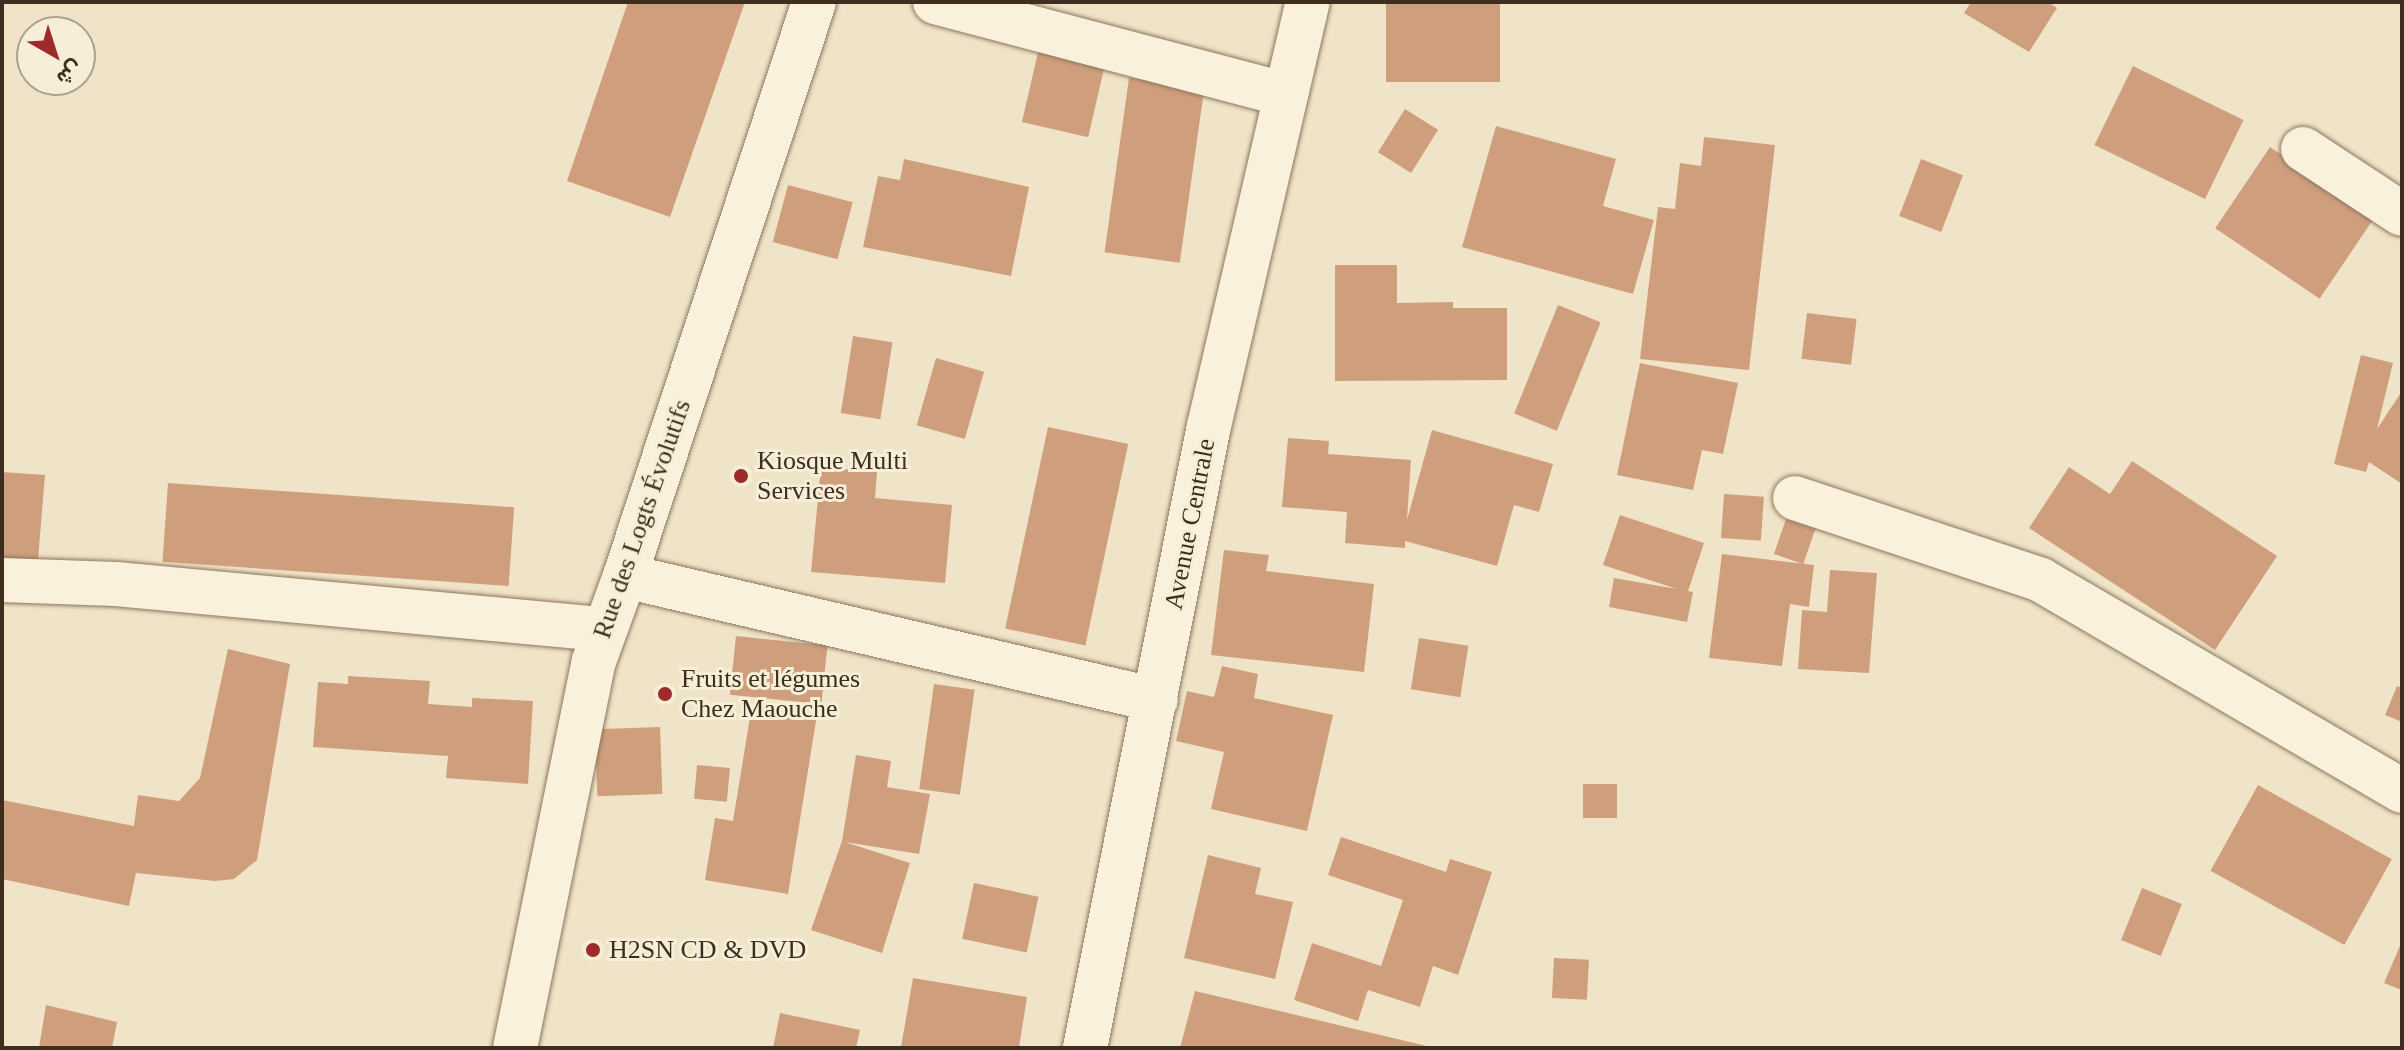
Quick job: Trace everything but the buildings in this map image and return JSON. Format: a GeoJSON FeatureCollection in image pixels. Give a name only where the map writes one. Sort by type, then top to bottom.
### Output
{"type":"FeatureCollection","features":[{"type":"Feature","properties":{"kind":"street","name":"Rue des Logts Évolutifs"},"geometry":{"type":"LineString","coordinates":[[515,1048],[594,661],[625,576],[814,2]]}},
{"type":"Feature","properties":{"kind":"street"},"geometry":{"type":"LineString","coordinates":[[935,2],[1286,95]]}},
{"type":"Feature","properties":{"kind":"street","name":"Avenue Centrale"},"geometry":{"type":"LineString","coordinates":[[1085,1048],[1209,426],[1308,2]]}},
{"type":"Feature","properties":{"kind":"street"},"geometry":{"type":"LineString","coordinates":[[2303,149],[2402,214]]}},
{"type":"Feature","properties":{"kind":"street"},"geometry":{"type":"LineString","coordinates":[[1795,498],[2041,580],[2402,791]]}},
{"type":"Feature","properties":{"kind":"street"},"geometry":{"type":"LineString","coordinates":[[625,576],[1156,700]]}},
{"type":"Feature","properties":{"kind":"street"},"geometry":{"type":"LineString","coordinates":[[2,580],[116,584],[605,629]]}},
{"type":"Feature","properties":{"kind":"place","name":"Kiosque Multi Services"},"geometry":{"type":"Point","coordinates":[741,476]}},
{"type":"Feature","properties":{"kind":"place","name":"Fruits et légumes Chez Maouche"},"geometry":{"type":"Point","coordinates":[665,694]}},
{"type":"Feature","properties":{"kind":"place","name":"H2SN CD & DVD"},"geometry":{"type":"Point","coordinates":[593,950]}}]}
